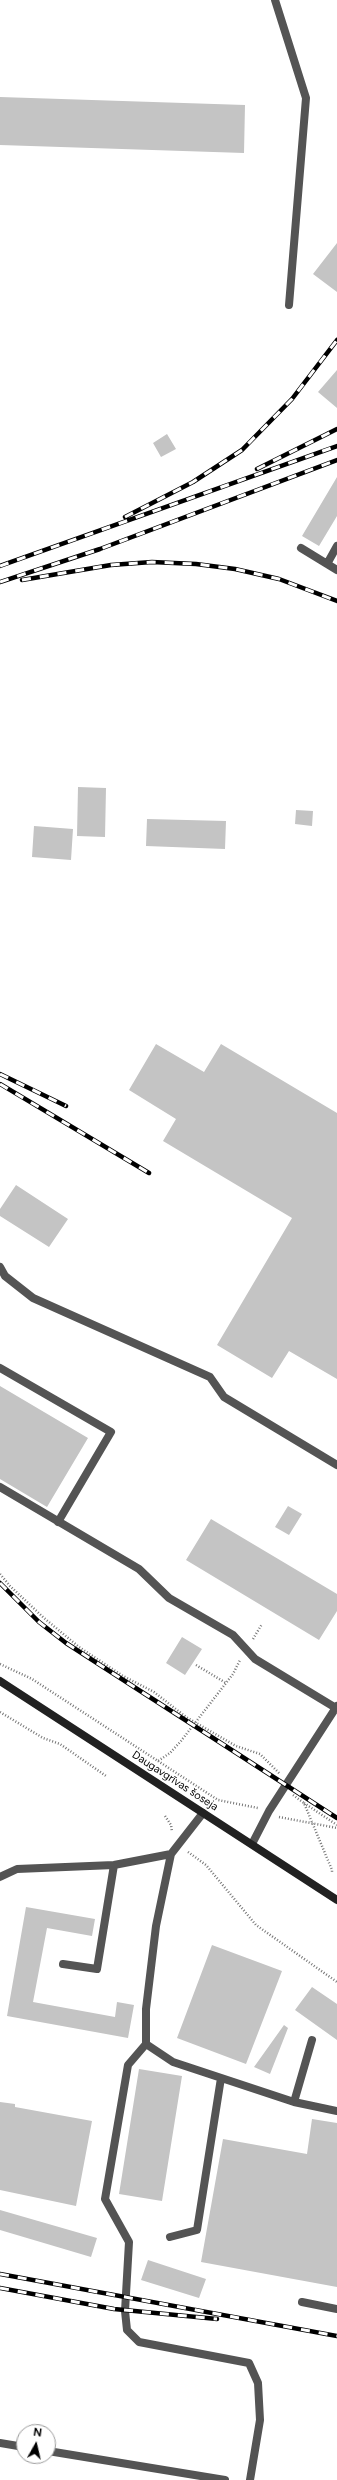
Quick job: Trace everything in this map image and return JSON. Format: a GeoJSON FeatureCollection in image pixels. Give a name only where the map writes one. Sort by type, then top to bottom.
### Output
{"type":"FeatureCollection","features":[{"type":"Feature","properties":{"kind":"main road","name":"Daugavgrīvas šoseja"},"geometry":{"type":"LineString","coordinates":[[0,1681],[337,1900]]}},
{"type":"Feature","properties":{"kind":"lane"},"geometry":{"type":"LineString","coordinates":[[274,0],[306,98],[289,305]]}},
{"type":"Feature","properties":{"kind":"lane"},"geometry":{"type":"LineString","coordinates":[[327,564],[337,546]]}},
{"type":"Feature","properties":{"kind":"lane"},"geometry":{"type":"LineString","coordinates":[[301,548],[337,570]]}},
{"type":"Feature","properties":{"kind":"lane"},"geometry":{"type":"LineString","coordinates":[[0,1267],[5,1276],[33,1298],[210,1377],[224,1397],[337,1465]]}},
{"type":"Feature","properties":{"kind":"lane"},"geometry":{"type":"LineString","coordinates":[[0,1368],[111,1432],[58,1522]]}},
{"type":"Feature","properties":{"kind":"lane"},"geometry":{"type":"LineString","coordinates":[[0,1487],[139,1569],[170,1598],[233,1635],[255,1659],[336,1707],[269,1811],[252,1844]]}},
{"type":"Feature","properties":{"kind":"lane"},"geometry":{"type":"LineString","coordinates":[[202,1812],[171,1854],[156,1934],[146,2009],[146,2044],[128,2065],[105,2199],[129,2242],[125,2310],[127,2330],[139,2342],[249,2363],[258,2383],[260,2420],[250,2480]]}},
{"type":"Feature","properties":{"kind":"lane"},"geometry":{"type":"LineString","coordinates":[[0,1877],[17,1869],[114,1865],[171,1854]]}},
{"type":"Feature","properties":{"kind":"lane"},"geometry":{"type":"LineString","coordinates":[[63,1964],[97,1969],[114,1865]]}},
{"type":"Feature","properties":{"kind":"lane"},"geometry":{"type":"LineString","coordinates":[[294,2102],[312,2040]]}},
{"type":"Feature","properties":{"kind":"lane"},"geometry":{"type":"LineString","coordinates":[[146,2044],[173,2062],[294,2102],[337,2111]]}},
{"type":"Feature","properties":{"kind":"lane"},"geometry":{"type":"LineString","coordinates":[[170,2237],[196,2230],[221,2078]]}},
{"type":"Feature","properties":{"kind":"lane"},"geometry":{"type":"LineString","coordinates":[[302,2302],[337,2309]]}},
{"type":"Feature","properties":{"kind":"lane"},"geometry":{"type":"LineString","coordinates":[[0,2443],[16,2446]]}},
{"type":"Feature","properties":{"kind":"lane"},"geometry":{"type":"LineString","coordinates":[[56,2452],[225,2480]]}},
{"type":"Feature","properties":{"kind":"path"},"geometry":{"type":"LineString","coordinates":[[0,1574],[10,1586],[44,1618],[79,1647],[123,1676],[154,1692],[186,1717],[236,1746],[260,1754],[273,1766],[292,1794],[337,1825]]}},
{"type":"Feature","properties":{"kind":"path"},"geometry":{"type":"LineString","coordinates":[[0,1664],[32,1679],[218,1800],[269,1811],[282,1819],[337,1828]]}},
{"type":"Feature","properties":{"kind":"path"},"geometry":{"type":"LineString","coordinates":[[196,1665],[226,1683]]}},
{"type":"Feature","properties":{"kind":"path"},"geometry":{"type":"LineString","coordinates":[[158,1761],[170,1753],[233,1674]]}},
{"type":"Feature","properties":{"kind":"path"},"geometry":{"type":"LineString","coordinates":[[0,1712],[43,1738],[60,1744],[106,1776]]}},
{"type":"Feature","properties":{"kind":"path"},"geometry":{"type":"LineString","coordinates":[[304,1803],[332,1873]]}},
{"type":"Feature","properties":{"kind":"path"},"geometry":{"type":"LineString","coordinates":[[165,1816],[171,1825],[172,1836],[178,1845],[206,1865],[256,1925],[337,1982]]}},
{"type":"Feature","properties":{"kind":"building"},"geometry":{"type":"Polygon","coordinates":[[[0,97],[245,105],[244,153],[0,145],[0,97]]]}},
{"type":"Feature","properties":{"kind":"building"},"geometry":{"type":"Polygon","coordinates":[[[337,243],[337,292],[313,274],[337,243]]]}},
{"type":"Feature","properties":{"kind":"building"},"geometry":{"type":"Polygon","coordinates":[[[337,370],[337,408],[318,392],[337,370]]]}},
{"type":"Feature","properties":{"kind":"building"},"geometry":{"type":"Polygon","coordinates":[[[167,434],[176,449],[161,457],[153,443],[167,434]]]}},
{"type":"Feature","properties":{"kind":"building"},"geometry":{"type":"Polygon","coordinates":[[[337,477],[337,516],[319,546],[302,536],[337,477]]]}},
{"type":"Feature","properties":{"kind":"building"},"geometry":{"type":"Polygon","coordinates":[[[78,787],[106,788],[105,837],[77,836],[78,787]]]}},
{"type":"Feature","properties":{"kind":"building"},"geometry":{"type":"Polygon","coordinates":[[[296,810],[313,811],[312,826],[295,824],[296,810]]]}},
{"type":"Feature","properties":{"kind":"building"},"geometry":{"type":"Polygon","coordinates":[[[147,819],[226,821],[225,849],[146,846],[147,819]]]}},
{"type":"Feature","properties":{"kind":"building"},"geometry":{"type":"Polygon","coordinates":[[[34,826],[73,829],[71,860],[32,857],[34,826]]]}},
{"type":"Feature","properties":{"kind":"building"},"geometry":{"type":"Polygon","coordinates":[[[156,1044],[204,1072],[221,1044],[337,1113],[337,1379],[289,1351],[272,1378],[217,1345],[292,1218],[163,1141],[176,1119],[129,1090],[156,1044]]]}},
{"type":"Feature","properties":{"kind":"building"},"geometry":{"type":"Polygon","coordinates":[[[16,1185],[68,1219],[49,1247],[0,1216],[0,1209],[16,1185]]]}},
{"type":"Feature","properties":{"kind":"building"},"geometry":{"type":"Polygon","coordinates":[[[0,1386],[88,1438],[47,1507],[0,1479],[0,1386]]]}},
{"type":"Feature","properties":{"kind":"building"},"geometry":{"type":"Polygon","coordinates":[[[288,1506],[302,1514],[289,1535],[275,1527],[288,1506]]]}},
{"type":"Feature","properties":{"kind":"building"},"geometry":{"type":"Polygon","coordinates":[[[211,1519],[337,1594],[337,1611],[319,1640],[186,1560],[211,1519]]]}},
{"type":"Feature","properties":{"kind":"building"},"geometry":{"type":"Polygon","coordinates":[[[182,1637],[202,1649],[185,1675],[166,1663],[182,1637]]]}},
{"type":"Feature","properties":{"kind":"building"},"geometry":{"type":"Polygon","coordinates":[[[26,1907],[95,1919],[92,1936],[47,1928],[33,2002],[115,2017],[117,2002],[134,2005],[128,2038],[7,2016],[26,1907]]]}},
{"type":"Feature","properties":{"kind":"building"},"geometry":{"type":"Polygon","coordinates":[[[212,1945],[282,1971],[246,2064],[177,2038],[212,1945]]]}},
{"type":"Feature","properties":{"kind":"building"},"geometry":{"type":"Polygon","coordinates":[[[312,1987],[337,2004],[337,2040],[295,2010],[312,1987]]]}},
{"type":"Feature","properties":{"kind":"building"},"geometry":{"type":"Polygon","coordinates":[[[284,2025],[288,2028],[270,2074],[254,2067],[284,2025]]]}},
{"type":"Feature","properties":{"kind":"building"},"geometry":{"type":"Polygon","coordinates":[[[139,2069],[182,2076],[162,2201],[119,2194],[139,2069]]]}},
{"type":"Feature","properties":{"kind":"building"},"geometry":{"type":"Polygon","coordinates":[[[0,2102],[15,2104],[15,2107],[92,2121],[76,2206],[0,2190],[0,2102]]]}},
{"type":"Feature","properties":{"kind":"building"},"geometry":{"type":"Polygon","coordinates":[[[312,2119],[337,2123],[337,2287],[201,2262],[223,2139],[307,2154],[312,2119]]]}},
{"type":"Feature","properties":{"kind":"building"},"geometry":{"type":"Polygon","coordinates":[[[0,2210],[97,2238],[91,2257],[0,2230],[0,2210]]]}},
{"type":"Feature","properties":{"kind":"building"},"geometry":{"type":"Polygon","coordinates":[[[148,2260],[206,2279],[199,2298],[141,2280],[148,2260]]]}},
{"type":"Feature","properties":{"kind":"railway"},"geometry":{"type":"LineString","coordinates":[[125,517],[193,482],[242,450],[292,399],[337,340]]}},
{"type":"Feature","properties":{"kind":"railway"},"geometry":{"type":"LineString","coordinates":[[257,469],[337,429]]}},
{"type":"Feature","properties":{"kind":"railway"},"geometry":{"type":"LineString","coordinates":[[0,566],[337,446]]}},
{"type":"Feature","properties":{"kind":"railway"},"geometry":{"type":"LineString","coordinates":[[0,582],[100,549],[337,460]]}},
{"type":"Feature","properties":{"kind":"railway"},"geometry":{"type":"LineString","coordinates":[[22,580],[111,565],[152,562],[196,564],[235,569],[279,579],[337,601]]}},
{"type":"Feature","properties":{"kind":"railway"},"geometry":{"type":"LineString","coordinates":[[0,1074],[66,1106]]}},
{"type":"Feature","properties":{"kind":"railway"},"geometry":{"type":"LineString","coordinates":[[0,1084],[149,1173]]}},
{"type":"Feature","properties":{"kind":"railway"},"geometry":{"type":"LineString","coordinates":[[0,1583],[39,1622],[66,1643],[337,1818]]}},
{"type":"Feature","properties":{"kind":"railway"},"geometry":{"type":"LineString","coordinates":[[0,2274],[337,2336]]}},
{"type":"Feature","properties":{"kind":"railway"},"geometry":{"type":"LineString","coordinates":[[0,2288],[114,2309],[217,2319]]}}]}
